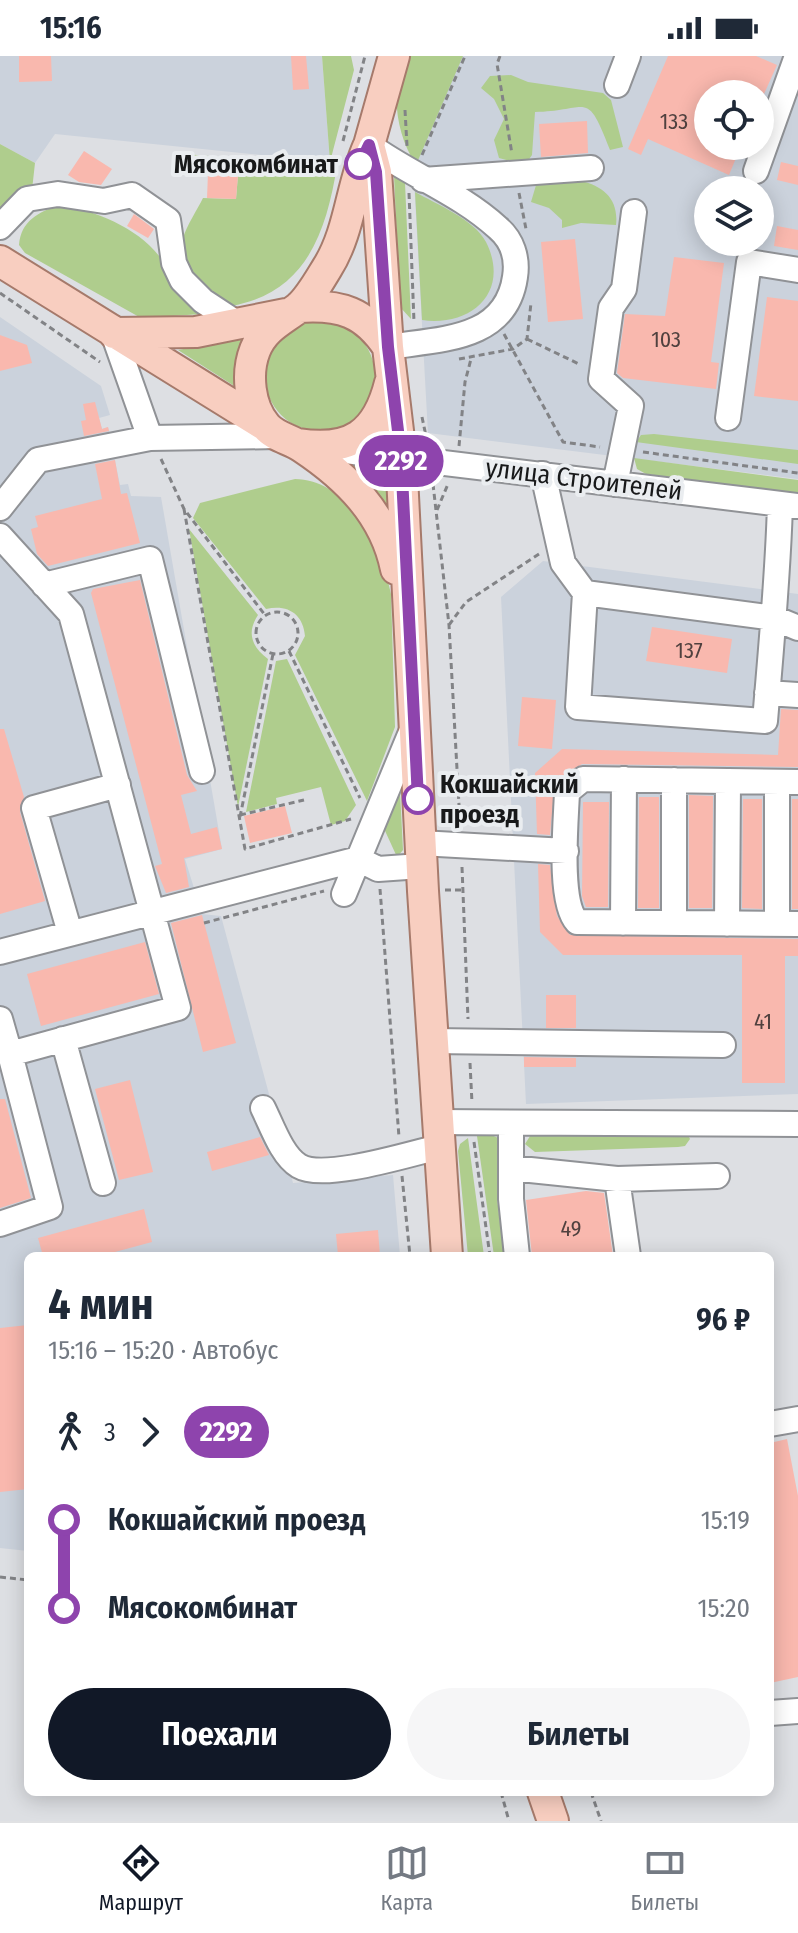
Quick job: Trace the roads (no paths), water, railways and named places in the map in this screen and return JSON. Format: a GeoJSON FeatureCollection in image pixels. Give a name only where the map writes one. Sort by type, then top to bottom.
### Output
{"type":"FeatureCollection","features":[{"type":"Feature","properties":{"kind":"main road"},"geometry":{"type":"LineString","coordinates":[[383,58],[355,144],[328,266],[292,310],[267,330],[255,350],[251,370],[256,411],[325,463],[367,503],[388,542],[410,609]]}},
{"type":"Feature","properties":{"kind":"main road"},"geometry":{"type":"LineString","coordinates":[[291,439],[343,444],[369,428],[385,403],[402,345],[376,172],[355,144]]}},
{"type":"Feature","properties":{"kind":"main road","name":"улица Строителей"},"geometry":{"type":"LineString","coordinates":[[0,261],[113,333],[291,439]]}},
{"type":"Feature","properties":{"kind":"main road"},"geometry":{"type":"LineString","coordinates":[[113,333],[196,332],[292,310],[343,307],[402,345]]}},
{"type":"Feature","properties":{"kind":"main road"},"geometry":{"type":"LineString","coordinates":[[391,378],[416,458],[410,609],[426,867],[432,1041],[447,1252]]}},
{"type":"Feature","properties":{"kind":"main road"},"geometry":{"type":"LineString","coordinates":[[544,1796],[553,1821]]}},
{"type":"Feature","properties":{"kind":"street"},"geometry":{"type":"LineString","coordinates":[[617,85],[628,56]]}},
{"type":"Feature","properties":{"kind":"street"},"geometry":{"type":"LineString","coordinates":[[756,171],[797,56]]}},
{"type":"Feature","properties":{"kind":"street"},"geometry":{"type":"LineString","coordinates":[[355,144],[415,175],[500,229],[512,244],[516,271],[513,290],[496,320],[467,334],[402,345]]}},
{"type":"Feature","properties":{"kind":"street"},"geometry":{"type":"LineString","coordinates":[[415,175],[591,168]]}},
{"type":"Feature","properties":{"kind":"street"},"geometry":{"type":"LineString","coordinates":[[0,227],[27,199],[58,194],[104,201],[132,195],[168,220],[174,263],[191,291],[238,324]]}},
{"type":"Feature","properties":{"kind":"street"},"geometry":{"type":"LineString","coordinates":[[615,484],[631,406],[601,379],[611,308],[624,289],[634,212]]}},
{"type":"Feature","properties":{"kind":"street"},"geometry":{"type":"LineString","coordinates":[[728,418],[749,262],[798,270]]}},
{"type":"Feature","properties":{"kind":"street"},"geometry":{"type":"LineString","coordinates":[[113,333],[150,438]]}},
{"type":"Feature","properties":{"kind":"street"},"geometry":{"type":"LineString","coordinates":[[0,508],[38,460],[150,438],[291,439]]}},
{"type":"Feature","properties":{"kind":"street","name":"улица Строителей"},"geometry":{"type":"LineString","coordinates":[[291,439],[416,458],[789,505]]}},
{"type":"Feature","properties":{"kind":"street"},"geometry":{"type":"LineString","coordinates":[[543,474],[563,563],[585,593],[578,707],[765,721],[774,618],[789,505]]}},
{"type":"Feature","properties":{"kind":"street"},"geometry":{"type":"LineString","coordinates":[[0,536],[71,614],[178,1008],[10,1054]]}},
{"type":"Feature","properties":{"kind":"street"},"geometry":{"type":"LineString","coordinates":[[44,585],[150,559],[202,771]]}},
{"type":"Feature","properties":{"kind":"street"},"geometry":{"type":"LineString","coordinates":[[585,593],[774,618],[798,628]]}},
{"type":"Feature","properties":{"kind":"street"},"geometry":{"type":"LineString","coordinates":[[767,693],[798,695]]}},
{"type":"Feature","properties":{"kind":"street"},"geometry":{"type":"LineString","coordinates":[[346,890],[415,723]]}},
{"type":"Feature","properties":{"kind":"street"},"geometry":{"type":"LineString","coordinates":[[583,779],[674,780],[787,782],[788,924],[577,922],[569,914],[567,792],[583,779]]}},
{"type":"Feature","properties":{"kind":"street"},"geometry":{"type":"LineString","coordinates":[[623,923],[624,779]]}},
{"type":"Feature","properties":{"kind":"street"},"geometry":{"type":"LineString","coordinates":[[674,780],[674,923]]}},
{"type":"Feature","properties":{"kind":"street"},"geometry":{"type":"LineString","coordinates":[[727,924],[728,781]]}},
{"type":"Feature","properties":{"kind":"street"},"geometry":{"type":"LineString","coordinates":[[70,933],[34,808],[118,785]]}},
{"type":"Feature","properties":{"kind":"street"},"geometry":{"type":"LineString","coordinates":[[0,952],[358,859],[378,869],[426,867],[461,845],[566,851]]}},
{"type":"Feature","properties":{"kind":"street"},"geometry":{"type":"LineString","coordinates":[[0,1019],[50,1207],[0,1224]]}},
{"type":"Feature","properties":{"kind":"street"},"geometry":{"type":"LineString","coordinates":[[63,1039],[103,1183]]}},
{"type":"Feature","properties":{"kind":"street"},"geometry":{"type":"LineString","coordinates":[[432,1041],[723,1045]]}},
{"type":"Feature","properties":{"kind":"street"},"geometry":{"type":"LineString","coordinates":[[263,1108],[278,1138],[298,1166],[320,1172],[400,1156],[438,1135],[473,1122],[798,1124]]}},
{"type":"Feature","properties":{"kind":"street"},"geometry":{"type":"LineString","coordinates":[[511,1123],[517,1252]]}},
{"type":"Feature","properties":{"kind":"street"},"geometry":{"type":"LineString","coordinates":[[511,1168],[617,1179],[717,1176]]}},
{"type":"Feature","properties":{"kind":"street"},"geometry":{"type":"LineString","coordinates":[[617,1179],[627,1252]]}},
{"type":"Feature","properties":{"kind":"street"},"geometry":{"type":"LineString","coordinates":[[774,1423],[798,1419]]}},
{"type":"Feature","properties":{"kind":"street"},"geometry":{"type":"LineString","coordinates":[[774,1713],[798,1711]]}},
{"type":"Feature","properties":{"kind":"place","name":"Мясокомбинат"},"geometry":{"type":"Point","coordinates":[360,164]}},
{"type":"Feature","properties":{"kind":"place","name":"Кокшайский проезд"},"geometry":{"type":"Point","coordinates":[418,799]}}]}
